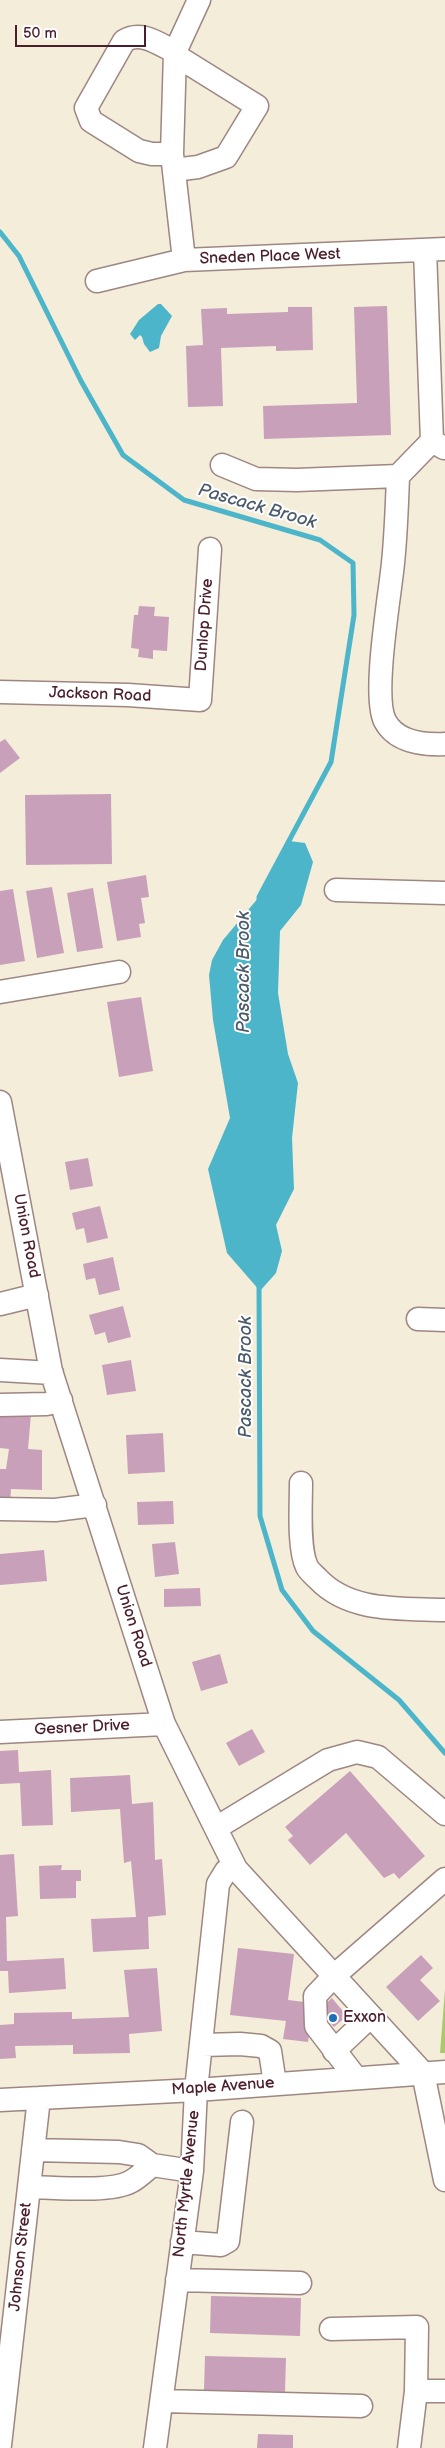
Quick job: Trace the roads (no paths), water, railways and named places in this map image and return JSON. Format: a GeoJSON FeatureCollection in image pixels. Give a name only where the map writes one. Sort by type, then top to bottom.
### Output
{"type":"FeatureCollection","features":[{"type":"Feature","properties":{"kind":"street"},"geometry":{"type":"LineString","coordinates":[[184,260],[173,162],[175,54],[199,0]]}},
{"type":"Feature","properties":{"kind":"street"},"geometry":{"type":"LineString","coordinates":[[135,36],[144,37],[175,54],[257,106],[226,157],[198,167],[173,162],[139,151],[91,121],[86,108],[124,41],[135,36]]}},
{"type":"Feature","properties":{"kind":"street"},"geometry":{"type":"LineString","coordinates":[[222,465],[256,479],[297,480],[398,476],[438,445],[435,250]]}},
{"type":"Feature","properties":{"kind":"street","name":"Sneden Place West"},"geometry":{"type":"LineString","coordinates":[[97,281],[184,260],[435,250]]}},
{"type":"Feature","properties":{"kind":"street"},"geometry":{"type":"LineString","coordinates":[[398,476],[394,560],[379,691],[385,721],[401,737],[427,745],[445,744]]}},
{"type":"Feature","properties":{"kind":"street","name":"Dunlop Drive"},"geometry":{"type":"LineString","coordinates":[[200,700],[210,549]]}},
{"type":"Feature","properties":{"kind":"street","name":"Jackson Road"},"geometry":{"type":"LineString","coordinates":[[0,692],[128,695],[200,700]]}},
{"type":"Feature","properties":{"kind":"street"},"geometry":{"type":"LineString","coordinates":[[336,890],[445,893]]}},
{"type":"Feature","properties":{"kind":"street"},"geometry":{"type":"LineString","coordinates":[[0,992],[119,972]]}},
{"type":"Feature","properties":{"kind":"street","name":"Union Road"},"geometry":{"type":"LineString","coordinates":[[0,1102],[52,1373],[164,1724],[234,1866],[372,2016],[434,2073]]}},
{"type":"Feature","properties":{"kind":"street"},"geometry":{"type":"LineString","coordinates":[[0,1304],[37,1296]]}},
{"type":"Feature","properties":{"kind":"street"},"geometry":{"type":"LineString","coordinates":[[418,1319],[445,1320]]}},
{"type":"Feature","properties":{"kind":"street"},"geometry":{"type":"LineString","coordinates":[[0,1370],[52,1373]]}},
{"type":"Feature","properties":{"kind":"street"},"geometry":{"type":"LineString","coordinates":[[0,1406],[47,1404],[61,1400]]}},
{"type":"Feature","properties":{"kind":"street"},"geometry":{"type":"LineString","coordinates":[[301,1483],[300,1531],[307,1568],[325,1586],[342,1596],[369,1607],[445,1610]]}},
{"type":"Feature","properties":{"kind":"street"},"geometry":{"type":"LineString","coordinates":[[0,1509],[56,1510],[94,1505]]}},
{"type":"Feature","properties":{"kind":"street","name":"Gesner Drive"},"geometry":{"type":"LineString","coordinates":[[0,1732],[164,1724]]}},
{"type":"Feature","properties":{"kind":"street"},"geometry":{"type":"LineString","coordinates":[[216,1828],[328,1760],[357,1752],[378,1757],[445,1814]]}},
{"type":"Feature","properties":{"kind":"street","name":"North Myrtle Avenue"},"geometry":{"type":"LineString","coordinates":[[155,2448],[192,2171],[196,2090],[218,1884],[226,1871],[234,1866]]}},
{"type":"Feature","properties":{"kind":"street"},"geometry":{"type":"LineString","coordinates":[[356,2078],[316,2026],[315,1996],[335,1975],[445,1879]]}},
{"type":"Feature","properties":{"kind":"street"},"geometry":{"type":"LineString","coordinates":[[334,2051],[372,2016]]}},
{"type":"Feature","properties":{"kind":"street"},"geometry":{"type":"LineString","coordinates":[[202,2044],[261,2046],[270,2051],[273,2059],[275,2084]]}},
{"type":"Feature","properties":{"kind":"street"},"geometry":{"type":"LineString","coordinates":[[434,2073],[445,2180]]}},
{"type":"Feature","properties":{"kind":"street","name":"Maple Avenue"},"geometry":{"type":"LineString","coordinates":[[0,2100],[196,2090],[434,2073]]}},
{"type":"Feature","properties":{"kind":"street","name":"Johnson Street"},"geometry":{"type":"LineString","coordinates":[[0,2445],[39,2098]]}},
{"type":"Feature","properties":{"kind":"street"},"geometry":{"type":"LineString","coordinates":[[182,2242],[221,2245],[228,2241],[242,2122]]}},
{"type":"Feature","properties":{"kind":"street"},"geometry":{"type":"LineString","coordinates":[[33,2150],[119,2152],[138,2155],[152,2165],[192,2171]]}},
{"type":"Feature","properties":{"kind":"street"},"geometry":{"type":"LineString","coordinates":[[29,2187],[93,2188],[118,2185],[129,2183],[152,2165]]}},
{"type":"Feature","properties":{"kind":"street"},"geometry":{"type":"LineString","coordinates":[[177,2280],[300,2283]]}},
{"type":"Feature","properties":{"kind":"street"},"geometry":{"type":"LineString","coordinates":[[331,2329],[417,2327],[416,2391],[409,2448]]}},
{"type":"Feature","properties":{"kind":"street"},"geometry":{"type":"LineString","coordinates":[[416,2391],[445,2391]]}},
{"type":"Feature","properties":{"kind":"street"},"geometry":{"type":"LineString","coordinates":[[162,2400],[361,2406]]}},
{"type":"Feature","properties":{"kind":"water"},"geometry":{"type":"Polygon","coordinates":[[[158,304],[161,304],[172,316],[161,336],[159,348],[150,352],[140,335],[135,340],[130,334],[139,320],[158,304]]]}},
{"type":"Feature","properties":{"kind":"water"},"geometry":{"type":"Polygon","coordinates":[[[289,841],[305,843],[313,862],[301,905],[280,931],[278,993],[288,1054],[298,1083],[292,1138],[294,1189],[276,1225],[282,1251],[276,1273],[260,1291],[227,1253],[208,1169],[230,1118],[213,1020],[209,975],[212,960],[223,940],[259,897],[289,841]]]}},
{"type":"Feature","properties":{"kind":"waterway","name":"Pascack Brook"},"geometry":{"type":"LineString","coordinates":[[0,232],[19,256],[81,381],[123,455],[184,500],[320,540],[353,563],[354,615],[331,762],[259,897],[259,904]]}},
{"type":"Feature","properties":{"kind":"waterway","name":"Pascack Brook"},"geometry":{"type":"LineString","coordinates":[[259,1285],[260,1516],[282,1590],[313,1631],[399,1700],[445,1753]]}},
{"type":"Feature","properties":{"kind":"place","name":"Exxon"},"geometry":{"type":"Point","coordinates":[333,2018]}}]}
